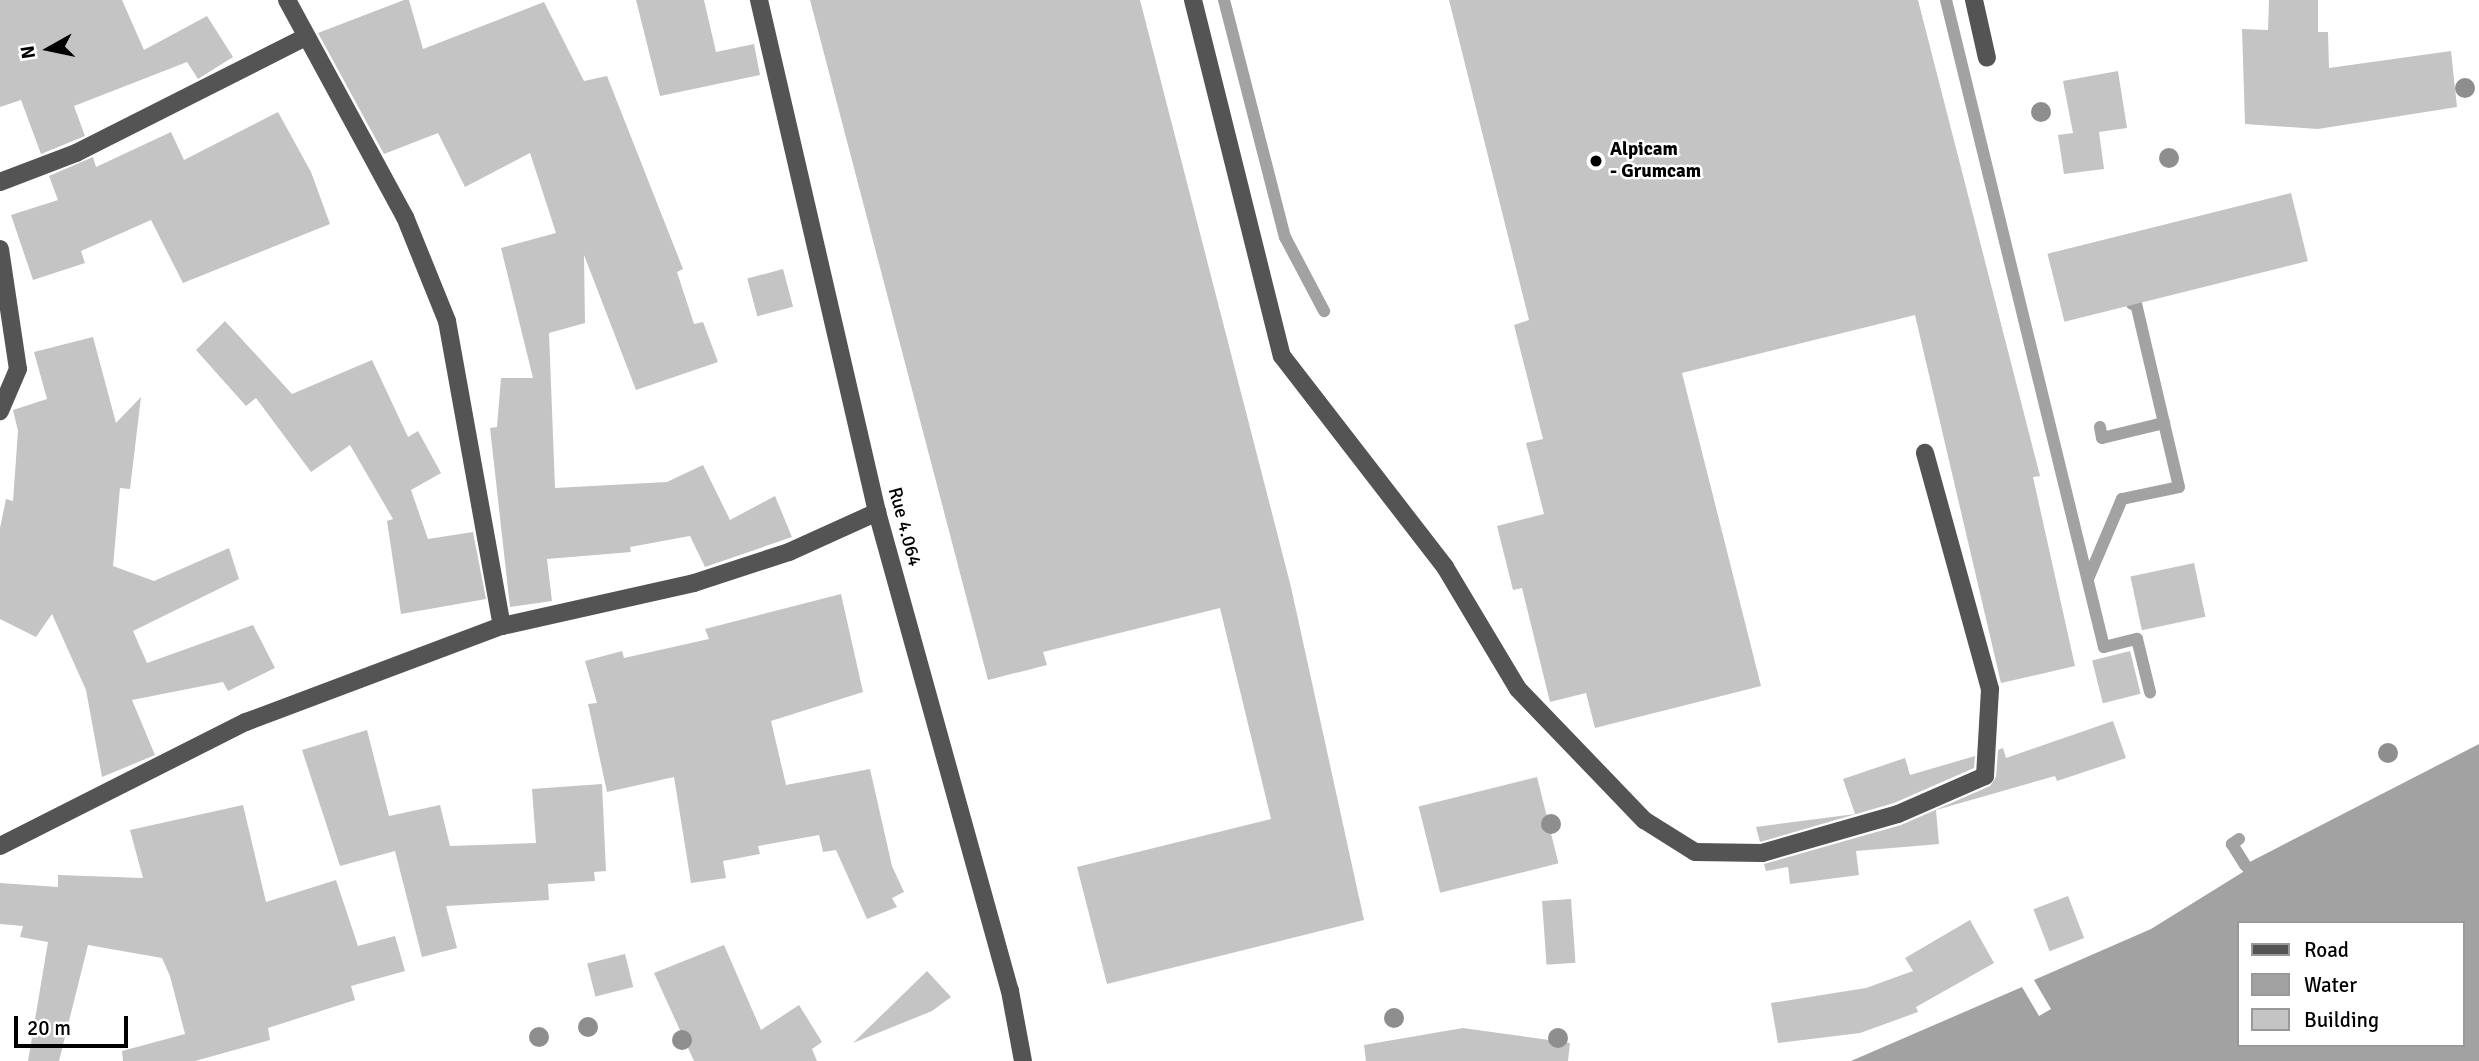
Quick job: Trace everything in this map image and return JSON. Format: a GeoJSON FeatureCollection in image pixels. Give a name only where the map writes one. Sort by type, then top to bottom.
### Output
{"type":"FeatureCollection","features":[{"type":"Feature","properties":{"kind":"street"},"geometry":{"type":"LineString","coordinates":[[287,0],[304,38],[405,217],[447,321],[502,626]]}},
{"type":"Feature","properties":{"kind":"street","name":"Rue 4.064"},"geometry":{"type":"LineString","coordinates":[[759,0],[877,512],[1010,990],[1023,1061]]}},
{"type":"Feature","properties":{"kind":"street"},"geometry":{"type":"LineString","coordinates":[[1193,0],[1282,356],[1446,567],[1518,689],[1644,820],[1695,852],[1762,853],[1899,814],[1985,776],[1990,689],[1925,453]]}},
{"type":"Feature","properties":{"kind":"street"},"geometry":{"type":"LineString","coordinates":[[1973,0],[1987,58]]}},
{"type":"Feature","properties":{"kind":"street"},"geometry":{"type":"LineString","coordinates":[[0,182],[76,153],[304,38]]}},
{"type":"Feature","properties":{"kind":"street"},"geometry":{"type":"LineString","coordinates":[[0,249],[18,369],[0,411]]}},
{"type":"Feature","properties":{"kind":"street"},"geometry":{"type":"LineString","coordinates":[[0,846],[246,722],[502,626],[694,583],[789,552],[877,512]]}},
{"type":"Feature","properties":{"kind":"water"},"geometry":{"type":"Polygon","coordinates":[[[2479,744],[2479,1061],[1851,1061],[2022,987],[2039,1016],[2051,1009],[2034,980],[2151,929],[2243,872],[2242,866],[2479,744]]]}},
{"type":"Feature","properties":{"kind":"building"},"geometry":{"type":"Polygon","coordinates":[[[0,0],[122,0],[144,50],[207,16],[233,57],[198,79],[187,62],[74,106],[85,136],[41,154],[21,100],[0,107],[0,0]]]}},
{"type":"Feature","properties":{"kind":"building"},"geometry":{"type":"Polygon","coordinates":[[[409,0],[423,49],[544,2],[584,81],[607,76],[683,269],[677,272],[694,324],[703,322],[718,362],[636,390],[584,255],[585,323],[549,333],[555,488],[667,482],[703,465],[730,520],[775,496],[792,537],[705,567],[690,536],[630,547],[631,552],[547,559],[552,601],[510,607],[490,428],[497,427],[501,378],[533,378],[501,248],[556,233],[530,153],[465,187],[438,133],[384,154],[318,33],[409,0]]]}},
{"type":"Feature","properties":{"kind":"building"},"geometry":{"type":"Polygon","coordinates":[[[636,0],[704,0],[716,52],[754,44],[760,75],[660,96],[636,0]]]}},
{"type":"Feature","properties":{"kind":"building"},"geometry":{"type":"Polygon","coordinates":[[[810,0],[1140,0],[1291,587],[1364,920],[1107,984],[1077,867],[1271,819],[1220,608],[1043,652],[1047,665],[988,680],[810,0]]]}},
{"type":"Feature","properties":{"kind":"building"},"geometry":{"type":"Polygon","coordinates":[[[1449,0],[1918,0],[2040,476],[2033,477],[2075,666],[2001,683],[1915,315],[1682,373],[1761,686],[1595,728],[1586,693],[1550,702],[1522,588],[1513,590],[1497,526],[1544,514],[1526,443],[1543,439],[1514,325],[1529,320],[1449,0]]]}},
{"type":"Feature","properties":{"kind":"building"},"geometry":{"type":"Polygon","coordinates":[[[2269,0],[2318,0],[2318,32],[2328,32],[2329,68],[2451,51],[2457,107],[2318,129],[2245,124],[2242,29],[2268,30],[2269,0]]]}},
{"type":"Feature","properties":{"kind":"building"},"geometry":{"type":"Polygon","coordinates":[[[2118,71],[2127,128],[2099,132],[2104,169],[2064,174],[2058,135],[2073,133],[2063,81],[2118,71]]]}},
{"type":"Feature","properties":{"kind":"building"},"geometry":{"type":"Polygon","coordinates":[[[278,112],[311,172],[330,224],[183,283],[151,220],[81,251],[85,263],[33,280],[11,215],[58,200],[49,176],[93,157],[96,167],[171,132],[184,160],[278,112]]]}},
{"type":"Feature","properties":{"kind":"building"},"geometry":{"type":"Polygon","coordinates":[[[2291,193],[2308,261],[2064,322],[2047,254],[2291,193]]]}},
{"type":"Feature","properties":{"kind":"building"},"geometry":{"type":"Polygon","coordinates":[[[783,269],[793,307],[757,316],[747,279],[783,269]]]}},
{"type":"Feature","properties":{"kind":"building"},"geometry":{"type":"Polygon","coordinates":[[[225,321],[292,394],[372,360],[408,437],[418,431],[441,473],[411,490],[428,539],[473,532],[486,599],[401,614],[387,521],[393,519],[350,445],[311,472],[256,398],[246,406],[196,350],[225,321]]]}},
{"type":"Feature","properties":{"kind":"building"},"geometry":{"type":"Polygon","coordinates":[[[93,337],[116,423],[141,397],[130,489],[120,488],[113,566],[154,581],[229,548],[239,579],[133,631],[147,663],[253,625],[275,668],[228,691],[223,682],[132,700],[155,755],[102,777],[86,690],[52,614],[36,637],[0,619],[0,528],[6,499],[13,501],[18,431],[13,410],[47,399],[34,352],[93,337]]]}},
{"type":"Feature","properties":{"kind":"building"},"geometry":{"type":"Polygon","coordinates":[[[2194,563],[2205,617],[2142,630],[2130,577],[2194,563]]]}},
{"type":"Feature","properties":{"kind":"building"},"geometry":{"type":"Polygon","coordinates":[[[841,594],[863,692],[771,721],[786,785],[870,769],[892,866],[904,892],[892,898],[897,907],[867,919],[836,850],[823,852],[819,835],[758,846],[760,854],[723,861],[726,878],[691,883],[674,777],[607,792],[588,704],[597,703],[585,661],[622,651],[624,658],[709,639],[705,629],[841,594]]]}},
{"type":"Feature","properties":{"kind":"building"},"geometry":{"type":"Polygon","coordinates":[[[2130,651],[2141,694],[2103,703],[2092,660],[2130,651]]]}},
{"type":"Feature","properties":{"kind":"building"},"geometry":{"type":"Polygon","coordinates":[[[2113,721],[2126,758],[2057,781],[2055,776],[1936,810],[1939,844],[1856,851],[1859,875],[1790,884],[1788,867],[1766,871],[1764,864],[1901,825],[1990,786],[1996,777],[1998,750],[2003,748],[2006,758],[2113,721]]]}},
{"type":"Feature","properties":{"kind":"building"},"geometry":{"type":"Polygon","coordinates":[[[367,730],[389,816],[440,805],[450,846],[536,843],[532,789],[602,784],[606,871],[594,872],[595,881],[548,884],[549,900],[446,906],[457,948],[422,957],[395,851],[340,866],[302,750],[367,730]]]}},
{"type":"Feature","properties":{"kind":"building"},"geometry":{"type":"Polygon","coordinates":[[[1975,756],[1974,768],[1894,803],[1760,842],[1756,827],[1855,814],[1843,779],[1905,758],[1910,775],[1975,756]]]}},
{"type":"Feature","properties":{"kind":"building"},"geometry":{"type":"Polygon","coordinates":[[[1537,777],[1559,863],[1440,893],[1419,807],[1537,777]]]}},
{"type":"Feature","properties":{"kind":"building"},"geometry":{"type":"Polygon","coordinates":[[[243,805],[266,902],[336,880],[358,946],[395,936],[405,971],[351,986],[355,1000],[268,1028],[270,1040],[195,1061],[123,1061],[122,1051],[185,1034],[170,976],[162,958],[88,945],[59,1061],[28,1061],[48,942],[20,937],[23,926],[0,924],[0,883],[58,887],[58,875],[143,878],[130,830],[243,805]]]}},
{"type":"Feature","properties":{"kind":"building"},"geometry":{"type":"Polygon","coordinates":[[[2068,896],[2084,938],[2050,951],[2033,909],[2068,896]]]}},
{"type":"Feature","properties":{"kind":"building"},"geometry":{"type":"Polygon","coordinates":[[[1571,899],[1575,963],[1547,965],[1542,901],[1571,899]]]}},
{"type":"Feature","properties":{"kind":"building"},"geometry":{"type":"Polygon","coordinates":[[[1970,920],[1994,963],[1916,1007],[1918,1012],[1860,1033],[1778,1043],[1771,1003],[1866,988],[1913,971],[1905,958],[1970,920]]]}},
{"type":"Feature","properties":{"kind":"building"},"geometry":{"type":"Polygon","coordinates":[[[724,945],[761,1030],[799,1005],[822,1042],[812,1049],[817,1061],[694,1061],[654,973],[724,945]]]}},
{"type":"Feature","properties":{"kind":"building"},"geometry":{"type":"Polygon","coordinates":[[[625,954],[633,987],[595,996],[587,963],[625,954]]]}},
{"type":"Feature","properties":{"kind":"building"},"geometry":{"type":"Polygon","coordinates":[[[927,971],[951,997],[932,1011],[853,1043],[927,971]]]}},
{"type":"Feature","properties":{"kind":"building"},"geometry":{"type":"Polygon","coordinates":[[[1463,1028],[1570,1043],[1568,1061],[1366,1061],[1364,1045],[1463,1028]]]}},
{"type":"Feature","properties":{"kind":"waterway"},"geometry":{"type":"LineString","coordinates":[[1224,0],[1285,237],[1324,311]]}},
{"type":"Feature","properties":{"kind":"waterway"},"geometry":{"type":"LineString","coordinates":[[1946,0],[2104,647],[2137,639],[2150,692]]}},
{"type":"Feature","properties":{"kind":"waterway"},"geometry":{"type":"LineString","coordinates":[[2088,579],[2122,499],[2179,487],[2136,303],[2132,304]]}},
{"type":"Feature","properties":{"kind":"waterway"},"geometry":{"type":"LineString","coordinates":[[2100,427],[2102,438],[2164,423]]}},
{"type":"Feature","properties":{"kind":"waterway"},"geometry":{"type":"LineString","coordinates":[[2239,839],[2232,844],[2245,865]]}},
{"type":"Feature","properties":{"kind":"place","name":"Alpicam - Grumcam"},"geometry":{"type":"Point","coordinates":[1596,161]}}]}
